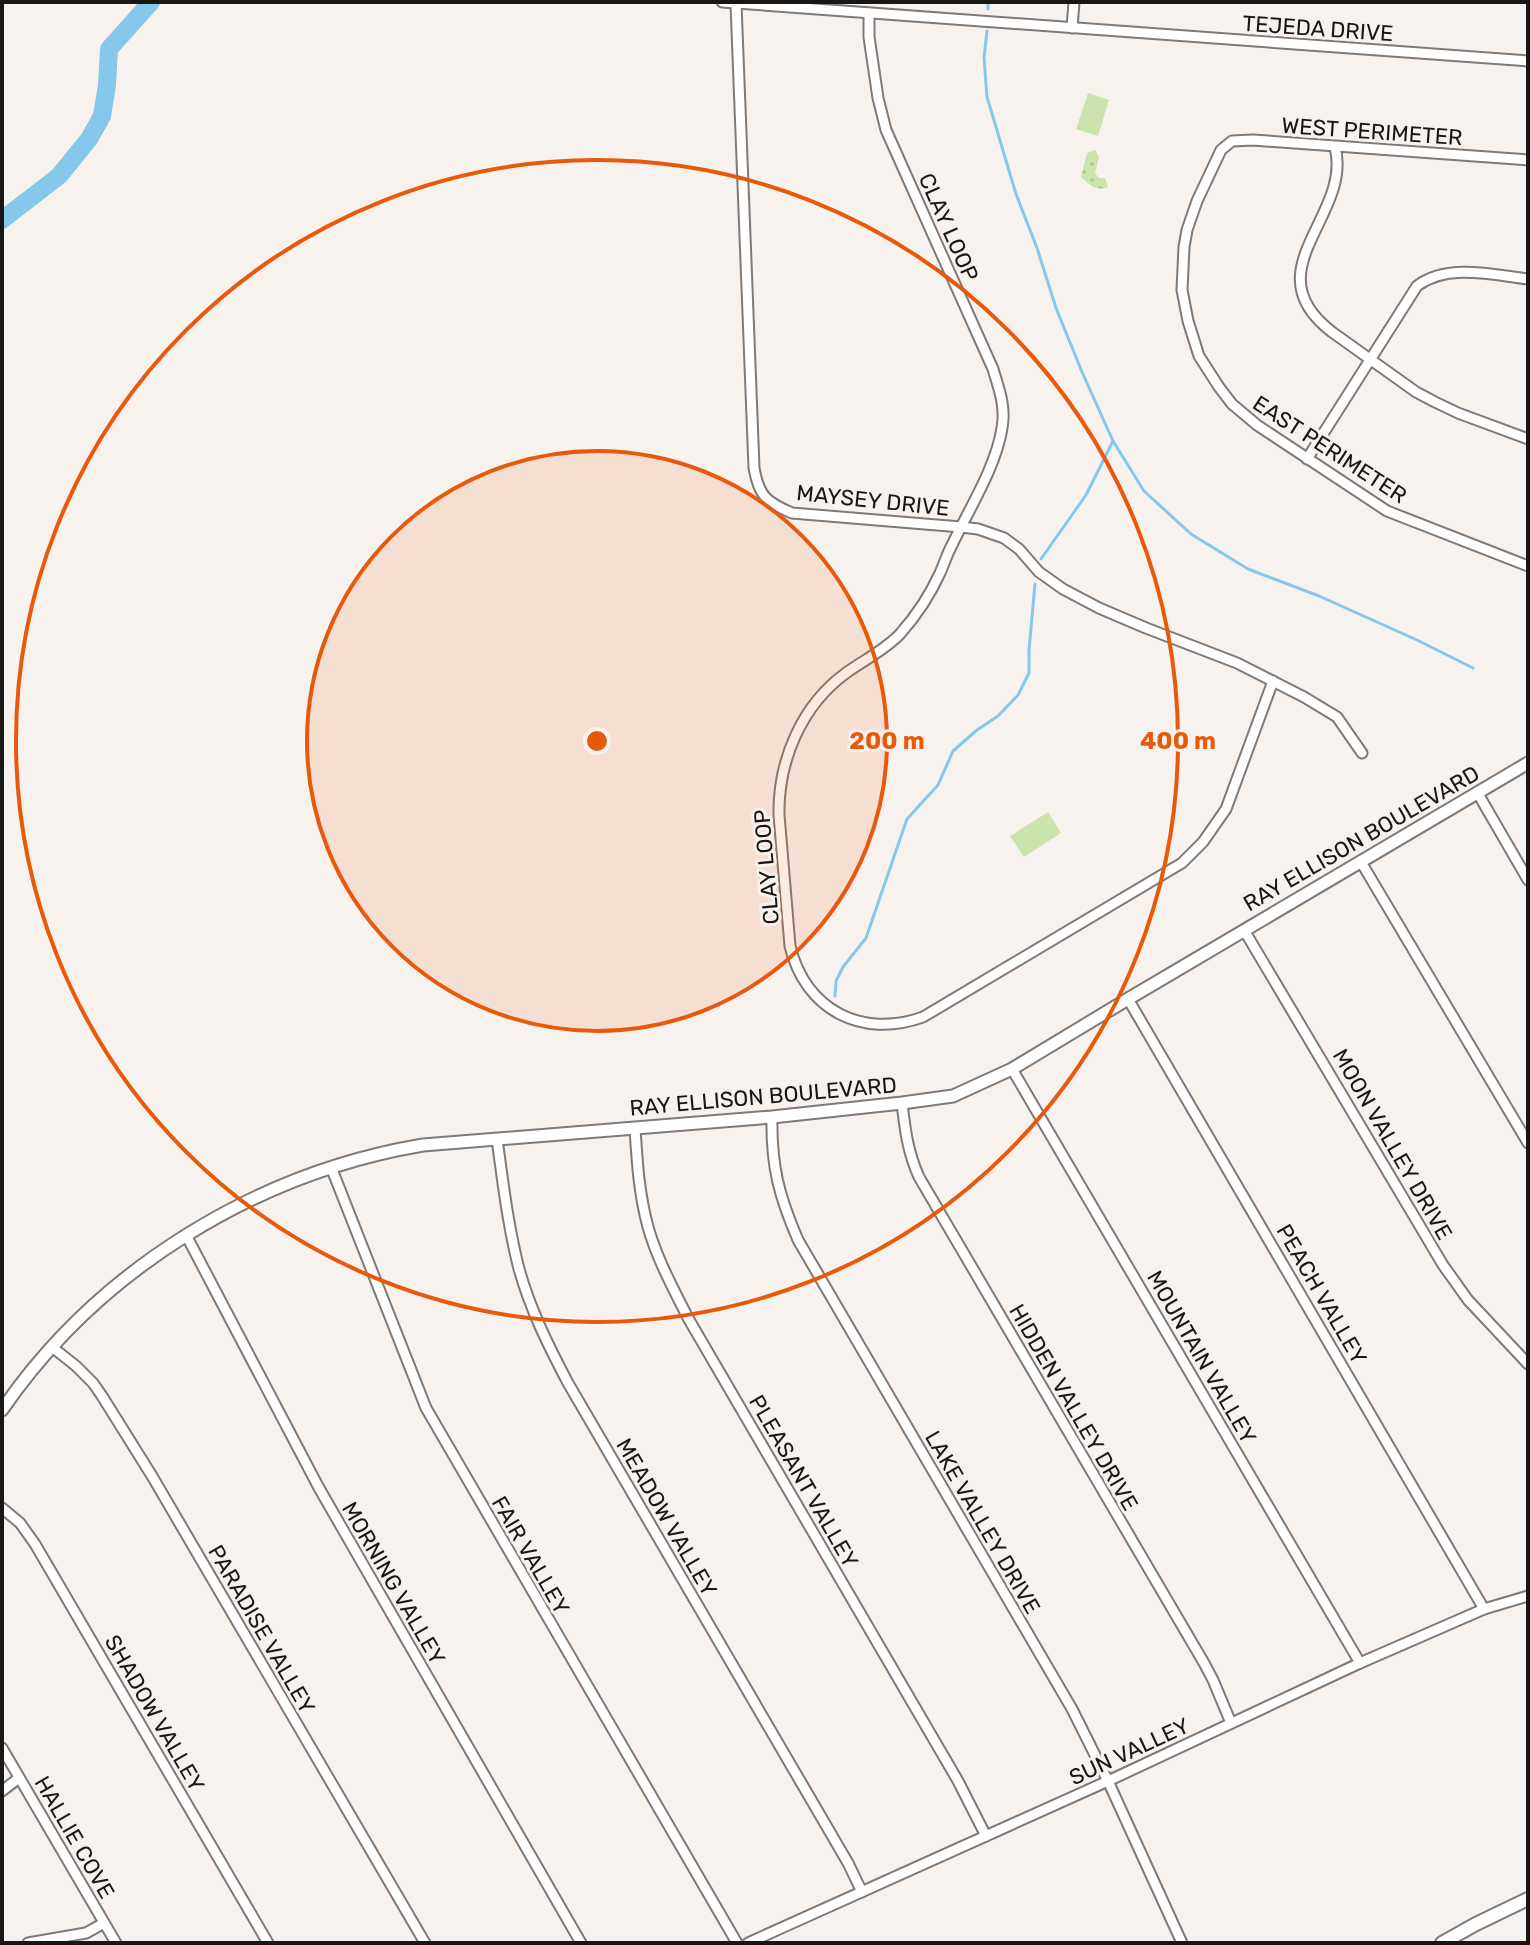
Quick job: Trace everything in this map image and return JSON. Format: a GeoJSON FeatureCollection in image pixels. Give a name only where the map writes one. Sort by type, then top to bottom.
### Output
{"type":"FeatureCollection","features":[{"type":"Feature","properties":{"kind":"main road"},"geometry":{"type":"LineString","coordinates":[[1442,1943],[1528,1899]]}},
{"type":"Feature","properties":{"kind":"main road"},"geometry":{"type":"LineString","coordinates":[[1505,1910],[1528,1907]]}},
{"type":"Feature","properties":{"kind":"street","name":"TEJEDA DRIVE"},"geometry":{"type":"LineString","coordinates":[[722,2],[1528,59]]}},
{"type":"Feature","properties":{"kind":"street"},"geometry":{"type":"LineString","coordinates":[[1072,28],[1074,2]]}},
{"type":"Feature","properties":{"kind":"street","name":"MAYSEY DRIVE"},"geometry":{"type":"LineString","coordinates":[[736,4],[754,468],[763,496],[792,513],[978,529],[1004,538],[1019,549],[1039,572],[1063,589],[1099,608],[1237,663],[1304,697],[1337,717],[1362,753]]}},
{"type":"Feature","properties":{"kind":"street","name":"CLAY LOOP"},"geometry":{"type":"LineString","coordinates":[[869,13],[869,37],[886,130],[993,369],[1003,403],[1003,427],[990,466],[922,606],[894,640],[845,673],[817,699],[799,727],[785,762],[778,796],[790,946],[804,980],[835,1012],[867,1024],[909,1022],[923,1017],[1182,863],[1203,842],[1226,809],[1273,681]]}},
{"type":"Feature","properties":{"kind":"street","name":"WEST PERIMETER"},"geometry":{"type":"LineString","coordinates":[[1220,154],[1232,141],[1253,140],[1528,160]]}},
{"type":"Feature","properties":{"kind":"street"},"geometry":{"type":"LineString","coordinates":[[1335,147],[1338,156],[1333,189],[1302,260],[1302,296],[1308,309],[1319,322],[1416,392],[1458,413],[1528,439]]}},
{"type":"Feature","properties":{"kind":"street","name":"EAST PERIMETER"},"geometry":{"type":"LineString","coordinates":[[1220,154],[1187,230],[1182,290],[1199,356],[1232,404],[1257,425],[1387,511],[1528,566]]}},
{"type":"Feature","properties":{"kind":"street"},"geometry":{"type":"LineString","coordinates":[[1307,459],[1417,286],[1435,276],[1450,273],[1528,279]]}},
{"type":"Feature","properties":{"kind":"street","name":"RAY ELLISON BOULEVARD"},"geometry":{"type":"LineString","coordinates":[[2,1410],[52,1347],[109,1291],[186,1235],[275,1190],[331,1167],[423,1145],[772,1117],[953,1096],[1012,1069],[1528,763]]}},
{"type":"Feature","properties":{"kind":"street"},"geometry":{"type":"LineString","coordinates":[[1477,792],[1528,880]]}},
{"type":"Feature","properties":{"kind":"street"},"geometry":{"type":"LineString","coordinates":[[1361,862],[1528,1143]]}},
{"type":"Feature","properties":{"kind":"street","name":"MOON VALLEY DRIVE"},"geometry":{"type":"LineString","coordinates":[[1244,930],[1443,1265],[1468,1300],[1528,1364]]}},
{"type":"Feature","properties":{"kind":"street","name":"PEACH VALLEY"},"geometry":{"type":"LineString","coordinates":[[1128,999],[1484,1609]]}},
{"type":"Feature","properties":{"kind":"street","name":"MOUNTAIN VALLEY"},"geometry":{"type":"LineString","coordinates":[[1012,1069],[1360,1663]]}},
{"type":"Feature","properties":{"kind":"street","name":"HIDDEN VALLEY DRIVE"},"geometry":{"type":"LineString","coordinates":[[902,1103],[909,1152],[919,1177],[1204,1663],[1231,1723]]}},
{"type":"Feature","properties":{"kind":"street","name":"LAKE VALLEY DRIVE"},"geometry":{"type":"LineString","coordinates":[[772,1117],[773,1163],[778,1187],[798,1240],[1072,1709],[1182,1943]]}},
{"type":"Feature","properties":{"kind":"street","name":"PLEASANT VALLEY"},"geometry":{"type":"LineString","coordinates":[[635,1128],[640,1188],[648,1229],[668,1280],[958,1781],[986,1836]]}},
{"type":"Feature","properties":{"kind":"street","name":"MEADOW VALLEY"},"geometry":{"type":"LineString","coordinates":[[497,1139],[506,1206],[520,1270],[549,1346],[862,1892]]}},
{"type":"Feature","properties":{"kind":"street","name":"FAIR VALLEY"},"geometry":{"type":"LineString","coordinates":[[331,1167],[426,1408],[737,1943]]}},
{"type":"Feature","properties":{"kind":"street","name":"MORNING VALLEY"},"geometry":{"type":"LineString","coordinates":[[186,1235],[326,1501],[581,1943]]}},
{"type":"Feature","properties":{"kind":"street","name":"PARADISE VALLEY"},"geometry":{"type":"LineString","coordinates":[[52,1347],[102,1396],[425,1943]]}},
{"type":"Feature","properties":{"kind":"street","name":"SHADOW VALLEY"},"geometry":{"type":"LineString","coordinates":[[2,1508],[20,1523],[35,1544],[268,1943]]}},
{"type":"Feature","properties":{"kind":"street","name":"SUN VALLEY"},"geometry":{"type":"LineString","coordinates":[[748,1943],[1108,1781],[1360,1663],[1484,1609],[1528,1596]]}},
{"type":"Feature","properties":{"kind":"street","name":"HALLIE COVE"},"geometry":{"type":"LineString","coordinates":[[2,1748],[116,1943]]}},
{"type":"Feature","properties":{"kind":"street"},"geometry":{"type":"LineString","coordinates":[[2,1791],[19,1778]]}},
{"type":"Feature","properties":{"kind":"street"},"geometry":{"type":"LineString","coordinates":[[28,1943],[86,1933],[104,1923]]}},
{"type":"Feature","properties":{"kind":"green space"},"geometry":{"type":"Polygon","coordinates":[[[1088,93],[1109,100],[1098,136],[1076,129],[1088,93]]]}},
{"type":"Feature","properties":{"kind":"green space"},"geometry":{"type":"Polygon","coordinates":[[[1095,150],[1099,157],[1095,173],[1099,178],[1105,178],[1108,187],[1102,189],[1093,187],[1081,177],[1087,153],[1095,150]]]}},
{"type":"Feature","properties":{"kind":"green space"},"geometry":{"type":"Polygon","coordinates":[[[1048,812],[1061,833],[1024,857],[1010,836],[1048,812]]]}},
{"type":"Feature","properties":{"kind":"waterway"},"geometry":{"type":"LineString","coordinates":[[2,220],[59,176],[89,139],[102,116],[109,49],[151,2]]}},
{"type":"Feature","properties":{"kind":"waterway"},"geometry":{"type":"LineString","coordinates":[[988,2],[988,9]]}},
{"type":"Feature","properties":{"kind":"waterway"},"geometry":{"type":"LineString","coordinates":[[987,31],[984,58],[987,97],[1016,194],[1082,372],[1113,441],[1144,491],[1191,534],[1248,569],[1319,596],[1473,668]]}},
{"type":"Feature","properties":{"kind":"waterway"},"geometry":{"type":"LineString","coordinates":[[1041,559],[1086,495],[1113,441]]}},
{"type":"Feature","properties":{"kind":"waterway"},"geometry":{"type":"LineString","coordinates":[[835,996],[836,981],[843,967],[866,938],[907,819],[938,785],[953,751],[998,716],[1018,695],[1029,673],[1035,584]]}}]}
